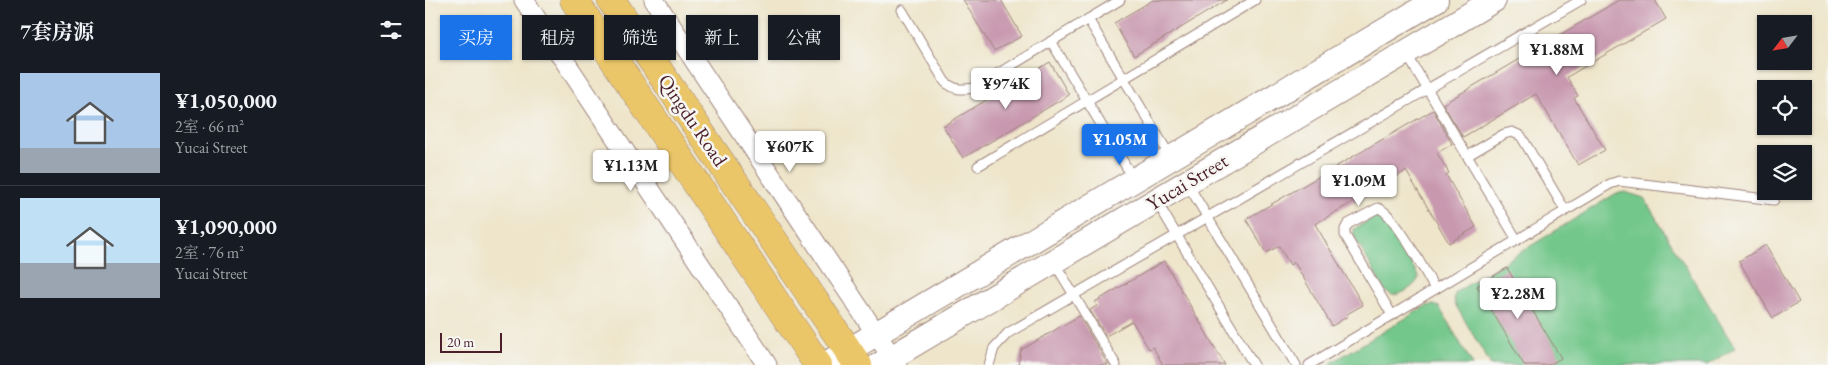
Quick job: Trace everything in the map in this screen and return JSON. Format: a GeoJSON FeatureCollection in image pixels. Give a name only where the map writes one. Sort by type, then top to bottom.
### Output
{"type":"FeatureCollection","features":[{"type":"Feature","properties":{"kind":"highway","name":"Qingdu Road"},"geometry":{"type":"LineString","coordinates":[[574,0],[818,365]]}},
{"type":"Feature","properties":{"kind":"highway","name":"Qingdu Road"},"geometry":{"type":"LineString","coordinates":[[611,0],[853,358]]}},
{"type":"Feature","properties":{"kind":"street"},"geometry":{"type":"LineString","coordinates":[[524,0],[767,365]]}},
{"type":"Feature","properties":{"kind":"street"},"geometry":{"type":"LineString","coordinates":[[655,0],[877,334],[890,362]]}},
{"type":"Feature","properties":{"kind":"street","name":"Yucai Street"},"geometry":{"type":"LineString","coordinates":[[824,365],[853,358],[877,334],[1436,0]]}},
{"type":"Feature","properties":{"kind":"street","name":"Yucai Street"},"geometry":{"type":"LineString","coordinates":[[890,362],[1053,261],[1494,0]]}},
{"type":"Feature","properties":{"kind":"lane"},"geometry":{"type":"LineString","coordinates":[[903,10],[945,82],[954,89],[961,90],[974,88],[1088,19],[1110,3],[1120,0]]}},
{"type":"Feature","properties":{"kind":"lane"},"geometry":{"type":"LineString","coordinates":[[978,166],[1255,0]]}},
{"type":"Feature","properties":{"kind":"lane"},"geometry":{"type":"LineString","coordinates":[[989,365],[994,348],[1008,333],[1581,0]]}},
{"type":"Feature","properties":{"kind":"lane"},"geometry":{"type":"LineString","coordinates":[[1088,19],[1171,158]]}},
{"type":"Feature","properties":{"kind":"lane"},"geometry":{"type":"LineString","coordinates":[[1051,41],[1135,180]]}},
{"type":"Feature","properties":{"kind":"lane"},"geometry":{"type":"LineString","coordinates":[[1406,52],[1517,240]]}},
{"type":"Feature","properties":{"kind":"lane"},"geometry":{"type":"LineString","coordinates":[[1467,156],[1503,134],[1512,132],[1521,136],[1565,210]]}},
{"type":"Feature","properties":{"kind":"lane"},"geometry":{"type":"LineString","coordinates":[[1309,365],[1601,188],[1619,181],[1757,198]]}},
{"type":"Feature","properties":{"kind":"lane"},"geometry":{"type":"LineString","coordinates":[[1187,183],[1296,365]]}},
{"type":"Feature","properties":{"kind":"lane"},"geometry":{"type":"LineString","coordinates":[[1156,201],[1254,365]]}},
{"type":"Feature","properties":{"kind":"lane"},"geometry":{"type":"LineString","coordinates":[[1392,315],[1345,235],[1345,229],[1348,224],[1378,208],[1383,209],[1393,219],[1435,288]]}},
{"type":"Feature","properties":{"kind":"lane"},"geometry":{"type":"LineString","coordinates":[[1053,261],[1116,365]]}},
{"type":"Feature","properties":{"kind":"green space"},"geometry":{"type":"Polygon","coordinates":[[[1625,192],[1644,198],[1735,348],[1707,365],[1491,365],[1455,304],[1454,297],[1456,292],[1615,194],[1625,192]]]}},
{"type":"Feature","properties":{"kind":"green space"},"geometry":{"type":"Polygon","coordinates":[[[1378,217],[1383,218],[1388,223],[1419,277],[1412,286],[1396,295],[1385,291],[1354,236],[1354,229],[1378,217]]]}},
{"type":"Feature","properties":{"kind":"green space"},"geometry":{"type":"Polygon","coordinates":[[[1434,305],[1439,307],[1473,365],[1331,365],[1331,363],[1426,306],[1434,305]]]}},
{"type":"Feature","properties":{"kind":"building"},"geometry":{"type":"Polygon","coordinates":[[[963,0],[1001,0],[1022,36],[994,51],[963,0]]]}},
{"type":"Feature","properties":{"kind":"building"},"geometry":{"type":"Polygon","coordinates":[[[1153,0],[1227,0],[1134,56],[1114,23],[1153,0]]]}},
{"type":"Feature","properties":{"kind":"building"},"geometry":{"type":"Polygon","coordinates":[[[1619,0],[1655,0],[1666,19],[1567,77],[1578,96],[1574,98],[1605,150],[1578,165],[1536,94],[1463,137],[1443,104],[1619,0]]]}},
{"type":"Feature","properties":{"kind":"building"},"geometry":{"type":"Polygon","coordinates":[[[1050,62],[1069,95],[963,158],[943,126],[1050,62]]]}},
{"type":"Feature","properties":{"kind":"building"},"geometry":{"type":"Polygon","coordinates":[[[1433,110],[1452,144],[1437,153],[1449,173],[1446,175],[1476,227],[1449,243],[1406,171],[1315,224],[1363,305],[1347,314],[1348,316],[1332,326],[1294,262],[1290,265],[1279,246],[1266,253],[1246,219],[1433,110]]]}},
{"type":"Feature","properties":{"kind":"building"},"geometry":{"type":"Polygon","coordinates":[[[1766,245],[1799,302],[1773,318],[1739,261],[1766,245]]]}},
{"type":"Feature","properties":{"kind":"building"},"geometry":{"type":"Polygon","coordinates":[[[1164,261],[1225,365],[1163,365],[1153,347],[1149,349],[1132,321],[1106,336],[1090,310],[1097,306],[1095,302],[1164,261]]]}},
{"type":"Feature","properties":{"kind":"building"},"geometry":{"type":"Polygon","coordinates":[[[1507,268],[1561,358],[1549,365],[1524,365],[1477,286],[1507,268]]]}},
{"type":"Feature","properties":{"kind":"building"},"geometry":{"type":"Polygon","coordinates":[[[1079,316],[1108,365],[1018,365],[1021,350],[1079,316]]]}}]}
